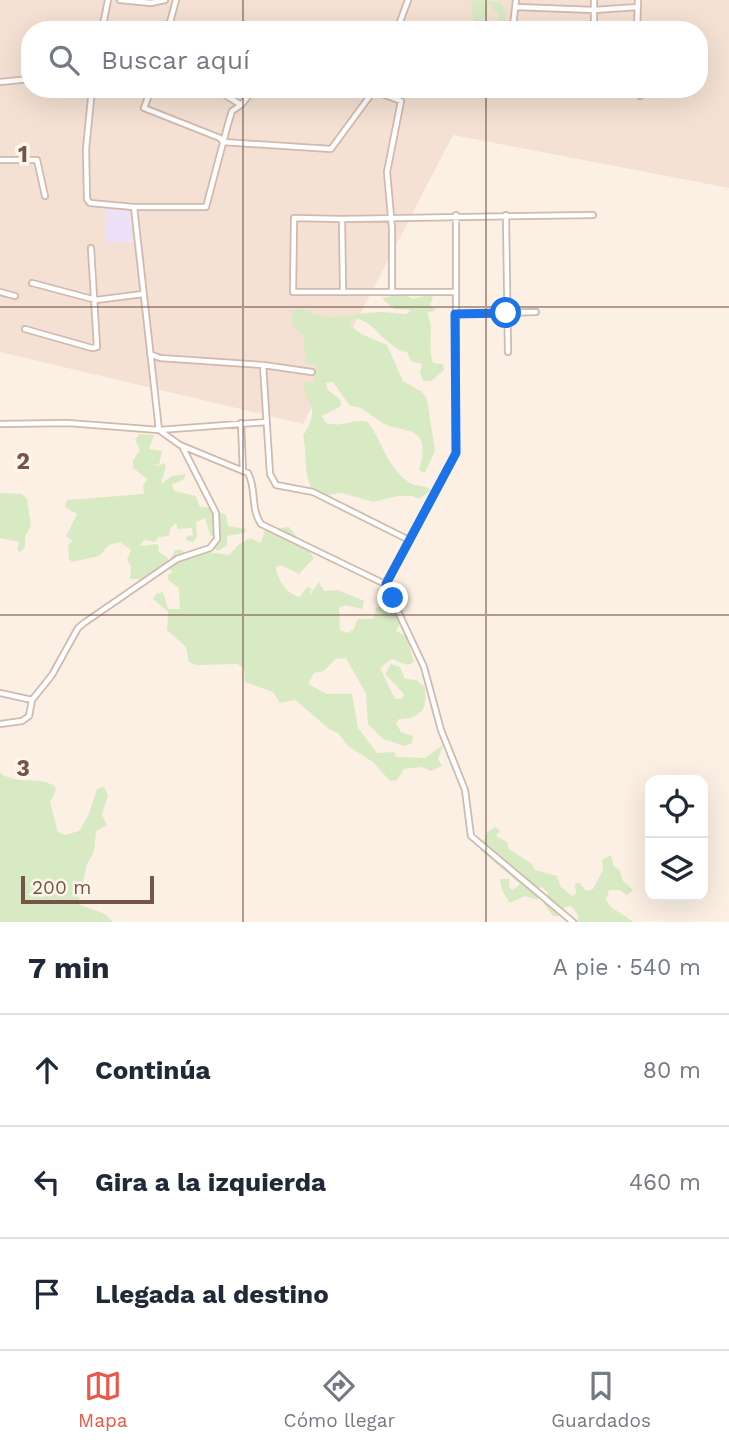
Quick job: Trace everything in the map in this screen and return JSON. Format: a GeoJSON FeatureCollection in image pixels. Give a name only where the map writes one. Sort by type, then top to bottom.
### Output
{"type":"FeatureCollection","features":[{"type":"Feature","properties":{"kind":"street"},"geometry":{"type":"LineString","coordinates":[[104,21],[108,0]]}},
{"type":"Feature","properties":{"kind":"street"},"geometry":{"type":"LineString","coordinates":[[120,0],[151,4],[165,0]]}},
{"type":"Feature","properties":{"kind":"street"},"geometry":{"type":"LineString","coordinates":[[170,21],[176,0]]}},
{"type":"Feature","properties":{"kind":"street"},"geometry":{"type":"LineString","coordinates":[[400,21],[408,0]]}},
{"type":"Feature","properties":{"kind":"street"},"geometry":{"type":"LineString","coordinates":[[513,21],[516,0]]}},
{"type":"Feature","properties":{"kind":"street"},"geometry":{"type":"LineString","coordinates":[[593,0],[594,21]]}},
{"type":"Feature","properties":{"kind":"street"},"geometry":{"type":"LineString","coordinates":[[637,21],[638,0]]}},
{"type":"Feature","properties":{"kind":"street"},"geometry":{"type":"LineString","coordinates":[[516,7],[594,10],[638,7]]}},
{"type":"Feature","properties":{"kind":"street"},"geometry":{"type":"LineString","coordinates":[[0,82],[21,80]]}},
{"type":"Feature","properties":{"kind":"street"},"geometry":{"type":"LineString","coordinates":[[91,98],[86,149],[88,202],[134,207],[206,207],[232,111],[230,98]]}},
{"type":"Feature","properties":{"kind":"street"},"geometry":{"type":"LineString","coordinates":[[148,98],[145,108],[220,138],[223,142],[331,149],[368,98]]}},
{"type":"Feature","properties":{"kind":"street"},"geometry":{"type":"LineString","coordinates":[[230,98],[241,105]]}},
{"type":"Feature","properties":{"kind":"street"},"geometry":{"type":"LineString","coordinates":[[232,111],[247,98]]}},
{"type":"Feature","properties":{"kind":"street"},"geometry":{"type":"LineString","coordinates":[[392,290],[387,172],[401,101],[394,98]]}},
{"type":"Feature","properties":{"kind":"street"},"geometry":{"type":"LineString","coordinates":[[0,160],[31,157],[37,160],[45,196]]}},
{"type":"Feature","properties":{"kind":"street"},"geometry":{"type":"LineString","coordinates":[[0,724],[22,721],[29,716],[32,700],[52,675],[78,628],[177,559],[210,548],[217,539],[216,513],[187,452],[159,430],[134,207]]}},
{"type":"Feature","properties":{"kind":"street"},"geometry":{"type":"LineString","coordinates":[[386,584],[456,453],[456,215]]}},
{"type":"Feature","properties":{"kind":"street"},"geometry":{"type":"LineString","coordinates":[[506,215],[508,352]]}},
{"type":"Feature","properties":{"kind":"street"},"geometry":{"type":"LineString","coordinates":[[456,292],[293,292],[294,218],[593,215]]}},
{"type":"Feature","properties":{"kind":"street"},"geometry":{"type":"LineString","coordinates":[[342,219],[343,291]]}},
{"type":"Feature","properties":{"kind":"street"},"geometry":{"type":"LineString","coordinates":[[24,329],[94,348],[99,344],[91,248]]}},
{"type":"Feature","properties":{"kind":"street"},"geometry":{"type":"LineString","coordinates":[[32,283],[96,300],[143,294]]}},
{"type":"Feature","properties":{"kind":"street"},"geometry":{"type":"LineString","coordinates":[[0,292],[15,296]]}},
{"type":"Feature","properties":{"kind":"street"},"geometry":{"type":"LineString","coordinates":[[455,314],[536,312]]}},
{"type":"Feature","properties":{"kind":"street"},"geometry":{"type":"LineString","coordinates":[[149,353],[160,358],[263,365],[312,372]]}},
{"type":"Feature","properties":{"kind":"street"},"geometry":{"type":"LineString","coordinates":[[263,365],[270,474],[276,485],[313,492],[409,540]]}},
{"type":"Feature","properties":{"kind":"street"},"geometry":{"type":"LineString","coordinates":[[0,424],[68,423],[159,430],[267,422]]}},
{"type":"Feature","properties":{"kind":"street"},"geometry":{"type":"LineString","coordinates":[[241,424],[243,471]]}},
{"type":"Feature","properties":{"kind":"street"},"geometry":{"type":"LineString","coordinates":[[180,445],[243,471],[252,482],[254,510],[261,524],[386,584],[424,667],[441,730],[465,790],[471,836],[573,922]]}},
{"type":"Feature","properties":{"kind":"street"},"geometry":{"type":"LineString","coordinates":[[0,693],[32,700]]}},
{"type":"Feature","properties":{"kind":"shaded area"},"geometry":{"type":"Polygon","coordinates":[[[0,0],[729,0],[729,188],[453,135],[303,424],[0,352],[0,0]]]}},
{"type":"Feature","properties":{"kind":"shaded area"},"geometry":{"type":"Polygon","coordinates":[[[105,209],[129,211],[133,242],[106,242],[105,209]]]}},
{"type":"Feature","properties":{"kind":"green space"},"geometry":{"type":"Polygon","coordinates":[[[471,0],[500,2],[505,11],[506,21],[498,21],[499,15],[488,3],[484,21],[474,21],[471,0]]]}},
{"type":"Feature","properties":{"kind":"green space"},"geometry":{"type":"Polygon","coordinates":[[[404,294],[413,299],[429,295],[433,297],[430,305],[436,310],[427,313],[431,357],[433,363],[443,364],[444,370],[431,381],[423,381],[420,372],[422,364],[411,361],[407,352],[393,346],[369,324],[354,318],[349,324],[361,334],[387,345],[403,381],[422,392],[427,399],[435,451],[425,473],[419,470],[422,444],[413,432],[387,425],[362,409],[350,406],[333,382],[326,383],[328,390],[340,399],[341,406],[322,416],[326,423],[333,424],[368,422],[400,474],[410,483],[431,490],[419,499],[398,496],[373,502],[343,493],[318,496],[308,476],[303,436],[312,417],[304,382],[314,383],[317,366],[306,363],[303,335],[292,326],[292,311],[303,308],[310,313],[329,317],[379,312],[406,314],[411,310],[394,309],[382,298],[404,294]]]}},
{"type":"Feature","properties":{"kind":"green space"},"geometry":{"type":"Polygon","coordinates":[[[139,434],[154,435],[149,449],[162,451],[159,465],[152,464],[158,466],[164,463],[166,466],[161,484],[172,476],[186,474],[183,480],[172,484],[174,491],[196,496],[200,507],[226,515],[228,526],[246,529],[245,533],[227,536],[227,545],[218,551],[214,549],[217,540],[210,534],[205,518],[196,522],[197,537],[193,542],[186,540],[186,537],[193,535],[192,528],[178,529],[176,523],[170,528],[169,536],[159,537],[155,542],[144,540],[140,546],[158,544],[159,552],[168,558],[168,564],[175,550],[182,550],[186,555],[208,552],[229,555],[238,545],[250,538],[261,543],[265,530],[289,527],[314,558],[299,574],[281,565],[276,567],[278,577],[287,590],[300,597],[307,587],[311,588],[310,595],[319,582],[324,591],[338,590],[364,601],[362,609],[346,605],[339,608],[340,630],[347,633],[353,630],[358,619],[373,619],[376,608],[386,604],[384,599],[377,597],[377,588],[384,588],[389,597],[389,607],[395,602],[401,605],[403,615],[396,631],[406,636],[414,662],[408,665],[391,659],[380,668],[395,699],[402,699],[404,694],[385,674],[391,664],[400,667],[405,679],[416,680],[424,686],[425,700],[422,711],[413,717],[399,719],[396,723],[401,732],[413,736],[412,743],[405,746],[383,739],[368,724],[366,694],[346,658],[335,659],[324,671],[314,673],[308,684],[327,694],[352,694],[358,728],[377,753],[394,752],[396,757],[425,758],[443,745],[438,759],[442,766],[431,771],[421,767],[404,769],[397,780],[390,781],[373,762],[348,746],[338,733],[329,729],[295,700],[280,703],[273,692],[245,682],[244,669],[238,664],[196,665],[189,662],[186,647],[167,630],[168,612],[153,599],[156,594],[163,592],[168,609],[180,609],[179,588],[168,580],[168,575],[173,572],[168,568],[145,579],[130,579],[131,566],[127,560],[131,550],[120,542],[109,545],[99,556],[72,562],[69,559],[68,545],[73,541],[66,536],[77,514],[65,507],[67,500],[144,494],[143,486],[147,479],[133,468],[133,461],[140,450],[135,440],[139,434]]]}},
{"type":"Feature","properties":{"kind":"green space"},"geometry":{"type":"Polygon","coordinates":[[[0,493],[22,494],[27,499],[31,526],[25,536],[25,547],[20,552],[17,549],[19,542],[0,538],[0,493]]]}},
{"type":"Feature","properties":{"kind":"green space"},"geometry":{"type":"Polygon","coordinates":[[[0,773],[14,779],[41,781],[55,786],[56,790],[50,802],[58,832],[65,835],[79,831],[89,814],[97,789],[104,787],[108,795],[102,815],[107,825],[96,831],[94,852],[87,864],[78,904],[105,914],[113,922],[0,922],[0,773]]]}},
{"type":"Feature","properties":{"kind":"green space"},"geometry":{"type":"Polygon","coordinates":[[[496,827],[500,831],[496,836],[507,842],[509,849],[532,864],[535,870],[557,876],[561,887],[572,896],[576,894],[575,883],[580,883],[586,891],[593,889],[603,870],[602,860],[611,855],[614,867],[619,869],[623,881],[633,890],[627,895],[619,890],[609,890],[606,900],[612,908],[634,922],[576,922],[579,916],[571,906],[565,907],[559,916],[553,916],[544,904],[548,893],[542,887],[538,889],[538,900],[525,896],[510,903],[502,890],[500,879],[510,879],[509,887],[513,890],[520,884],[480,850],[487,832],[496,827]]]}},
{"type":"Feature","properties":{"kind":"route"},"geometry":{"type":"LineString","coordinates":[[393,598],[386,584],[456,453],[455,314],[506,313]]}}]}
